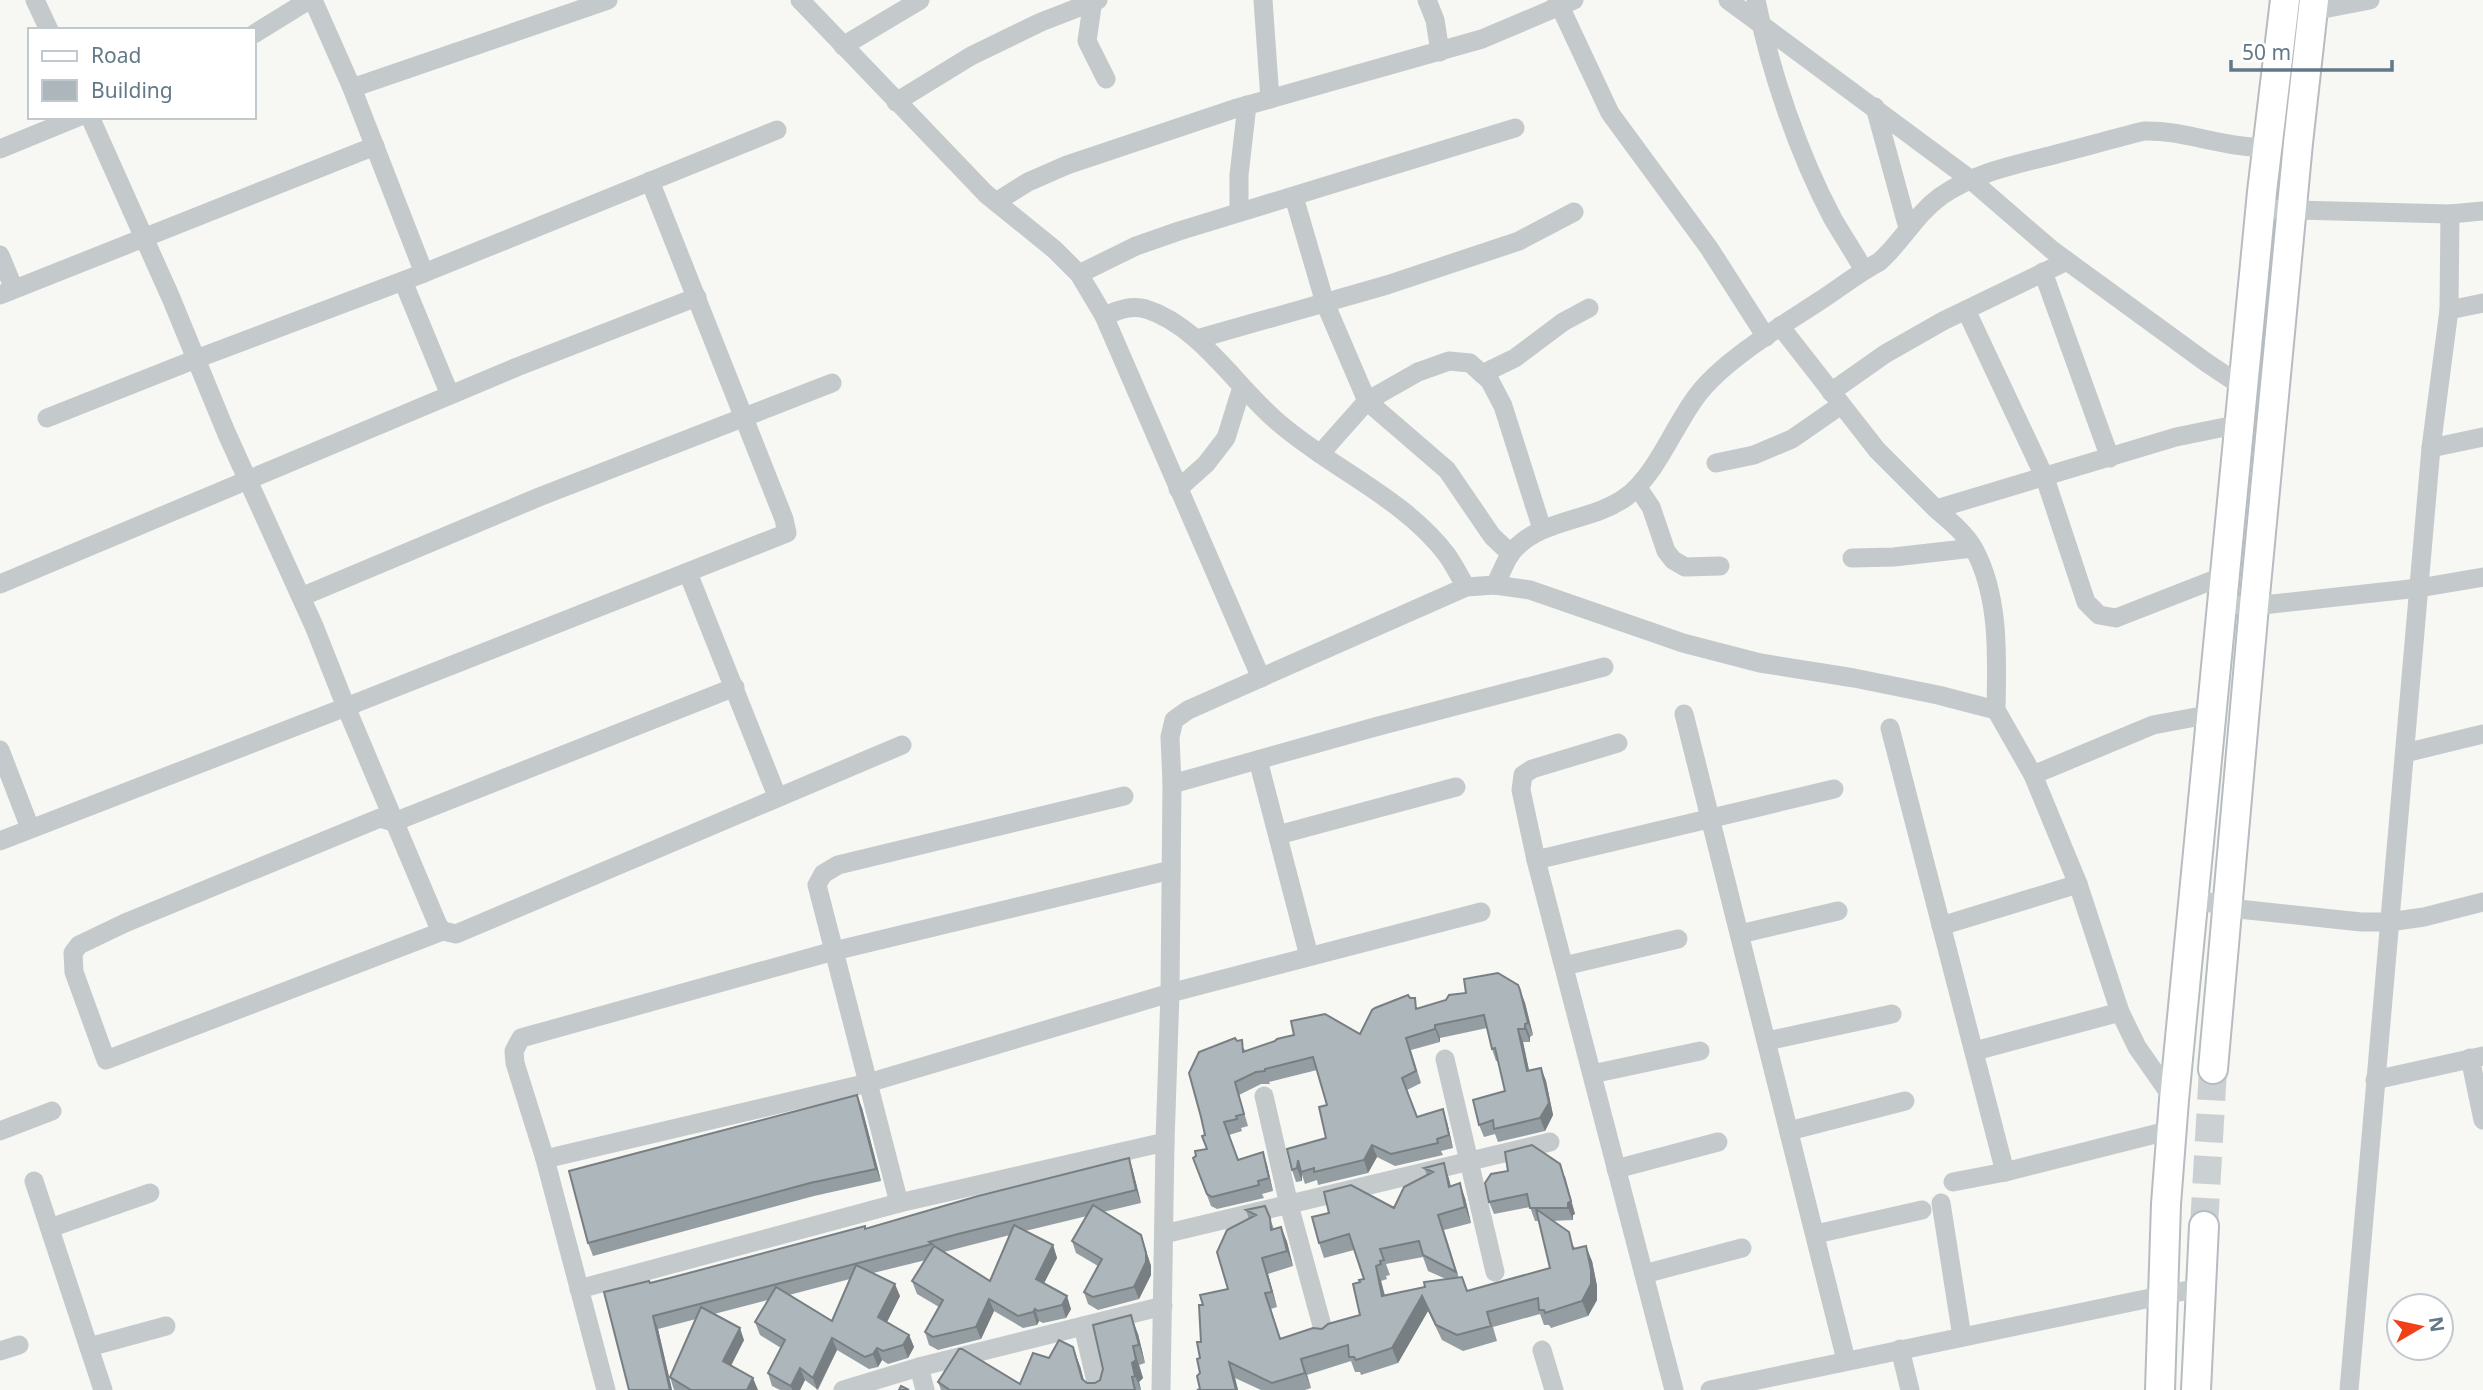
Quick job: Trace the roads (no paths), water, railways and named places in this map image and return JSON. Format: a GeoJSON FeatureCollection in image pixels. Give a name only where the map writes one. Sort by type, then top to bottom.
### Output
{"type":"FeatureCollection","features":[{"type":"Feature","properties":{"kind":"street"},"geometry":{"type":"LineString","coordinates":[[35,0],[48,28]]}},
{"type":"Feature","properties":{"kind":"street"},"geometry":{"type":"LineString","coordinates":[[256,33],[311,0],[352,88],[424,273]]}},
{"type":"Feature","properties":{"kind":"street"},"geometry":{"type":"LineString","coordinates":[[352,88],[608,0]]}},
{"type":"Feature","properties":{"kind":"street"},"geometry":{"type":"LineString","coordinates":[[800,0],[896,102],[996,202],[1055,250],[1079,274],[1104,316],[1261,678]]}},
{"type":"Feature","properties":{"kind":"street"},"geometry":{"type":"LineString","coordinates":[[843,46],[920,0]]}},
{"type":"Feature","properties":{"kind":"street"},"geometry":{"type":"LineString","coordinates":[[1263,0],[1270,99]]}},
{"type":"Feature","properties":{"kind":"street"},"geometry":{"type":"LineString","coordinates":[[1427,0],[1435,20],[1440,52]]}},
{"type":"Feature","properties":{"kind":"street"},"geometry":{"type":"LineString","coordinates":[[1728,0],[1971,180],[2067,261],[2244,387]]}},
{"type":"Feature","properties":{"kind":"street"},"geometry":{"type":"LineString","coordinates":[[1756,0],[1778,80],[1805,157],[1833,219],[1864,270]]}},
{"type":"Feature","properties":{"kind":"street"},"geometry":{"type":"LineString","coordinates":[[2160,1390],[2171,1130],[2261,209],[2286,0]]}},
{"type":"Feature","properties":{"kind":"street"},"geometry":{"type":"LineString","coordinates":[[2213,1069],[2291,211],[2313,5],[2370,0]]}},
{"type":"Feature","properties":{"kind":"street"},"geometry":{"type":"LineString","coordinates":[[896,102],[971,56],[1041,22],[1095,1]]}},
{"type":"Feature","properties":{"kind":"street"},"geometry":{"type":"LineString","coordinates":[[1095,1],[1087,41],[1106,79]]}},
{"type":"Feature","properties":{"kind":"street"},"geometry":{"type":"LineString","coordinates":[[996,202],[1028,182],[1067,165],[1270,99],[1440,52],[1482,38],[1564,2],[1610,113],[1709,248],[1773,331],[1836,398],[1877,450],[1948,511],[1973,548],[1989,592],[1997,654],[1996,710],[2033,775],[2078,884],[2120,1012],[2137,1047],[2174,1100]]}},
{"type":"Feature","properties":{"kind":"street"},"geometry":{"type":"LineString","coordinates":[[1239,212],[1239,175],[1247,106]]}},
{"type":"Feature","properties":{"kind":"street"},"geometry":{"type":"LineString","coordinates":[[1875,107],[1908,228]]}},
{"type":"Feature","properties":{"kind":"street"},"geometry":{"type":"LineString","coordinates":[[0,149],[73,119]]}},
{"type":"Feature","properties":{"kind":"street"},"geometry":{"type":"LineString","coordinates":[[91,119],[301,597],[394,822],[438,925],[443,931]]}},
{"type":"Feature","properties":{"kind":"street"},"geometry":{"type":"LineString","coordinates":[[1079,274],[1136,246],[1515,128]]}},
{"type":"Feature","properties":{"kind":"street"},"geometry":{"type":"LineString","coordinates":[[47,418],[424,273],[777,131]]}},
{"type":"Feature","properties":{"kind":"street"},"geometry":{"type":"LineString","coordinates":[[1495,585],[1511,554],[1522,541],[1542,529],[1597,513],[1638,488],[1696,397],[1713,378],[1773,331],[1879,262],[1893,250],[1919,215],[1942,196],[2001,167],[2144,131],[2163,131],[2229,146],[2268,147]]}},
{"type":"Feature","properties":{"kind":"street"},"geometry":{"type":"LineString","coordinates":[[0,255],[7,292],[375,146]]}},
{"type":"Feature","properties":{"kind":"street"},"geometry":{"type":"LineString","coordinates":[[0,841],[787,533],[746,417],[650,181]]}},
{"type":"Feature","properties":{"kind":"street"},"geometry":{"type":"LineString","coordinates":[[1294,197],[1325,303],[1367,401],[1447,470],[1492,536],[1511,554]]}},
{"type":"Feature","properties":{"kind":"street"},"geometry":{"type":"LineString","coordinates":[[2261,209],[2450,214],[2483,212]]}},
{"type":"Feature","properties":{"kind":"street"},"geometry":{"type":"LineString","coordinates":[[1197,339],[1387,285],[1519,241],[1574,212]]}},
{"type":"Feature","properties":{"kind":"street"},"geometry":{"type":"LineString","coordinates":[[2349,1390],[2431,448],[2449,310],[2450,214]]}},
{"type":"Feature","properties":{"kind":"street"},"geometry":{"type":"LineString","coordinates":[[1716,463],[1754,454],[1792,439],[1885,354],[1966,310],[2067,261]]}},
{"type":"Feature","properties":{"kind":"street"},"geometry":{"type":"LineString","coordinates":[[2043,272],[2110,458]]}},
{"type":"Feature","properties":{"kind":"street"},"geometry":{"type":"LineString","coordinates":[[403,281],[450,395]]}},
{"type":"Feature","properties":{"kind":"street"},"geometry":{"type":"LineString","coordinates":[[0,584],[450,395],[697,297]]}},
{"type":"Feature","properties":{"kind":"street"},"geometry":{"type":"LineString","coordinates":[[2449,310],[2483,303]]}},
{"type":"Feature","properties":{"kind":"street"},"geometry":{"type":"LineString","coordinates":[[1104,316],[1126,307],[1144,309],[1197,339],[1278,423],[1420,526],[1446,555],[1466,587]]}},
{"type":"Feature","properties":{"kind":"street"},"geometry":{"type":"LineString","coordinates":[[1482,374],[1515,358],[1546,334],[1589,308]]}},
{"type":"Feature","properties":{"kind":"street"},"geometry":{"type":"LineString","coordinates":[[1966,310],[2045,478],[2086,602],[2099,615],[2116,618],[2225,575]]}},
{"type":"Feature","properties":{"kind":"street"},"geometry":{"type":"LineString","coordinates":[[1320,454],[1367,401],[1419,372],[1449,361],[1469,363],[1490,381],[1503,406],[1542,529]]}},
{"type":"Feature","properties":{"kind":"street"},"geometry":{"type":"LineString","coordinates":[[301,597],[538,497],[832,383]]}},
{"type":"Feature","properties":{"kind":"street"},"geometry":{"type":"LineString","coordinates":[[1178,489],[1206,464],[1226,438],[1242,387]]}},
{"type":"Feature","properties":{"kind":"street"},"geometry":{"type":"LineString","coordinates":[[1948,511],[2176,437],[2240,424]]}},
{"type":"Feature","properties":{"kind":"street"},"geometry":{"type":"LineString","coordinates":[[2431,448],[2483,438]]}},
{"type":"Feature","properties":{"kind":"street"},"geometry":{"type":"LineString","coordinates":[[1638,488],[1651,507],[1666,551],[1673,560],[1685,567],[1720,566]]}},
{"type":"Feature","properties":{"kind":"street"},"geometry":{"type":"LineString","coordinates":[[1852,558],[1894,557],[1973,548]]}},
{"type":"Feature","properties":{"kind":"street"},"geometry":{"type":"LineString","coordinates":[[688,573],[776,796]]}},
{"type":"Feature","properties":{"kind":"street"},"geometry":{"type":"LineString","coordinates":[[2222,604],[2254,606],[2419,588],[2483,577]]}},
{"type":"Feature","properties":{"kind":"street"},"geometry":{"type":"LineString","coordinates":[[1161,1390],[1170,993],[1170,737],[1174,720],[1188,710],[1466,587],[1495,585],[1530,590],[1683,643],[1760,663],[1854,678],[1996,710]]}},
{"type":"Feature","properties":{"kind":"street"},"geometry":{"type":"LineString","coordinates":[[1172,784],[1604,667]]}},
{"type":"Feature","properties":{"kind":"street"},"geometry":{"type":"LineString","coordinates":[[735,687],[394,822],[380,818],[125,923],[79,945],[73,953],[74,972],[106,1060],[443,931],[456,934],[776,796],[902,745]]}},
{"type":"Feature","properties":{"kind":"street"},"geometry":{"type":"LineString","coordinates":[[1684,715],[1846,1360]]}},
{"type":"Feature","properties":{"kind":"street"},"geometry":{"type":"LineString","coordinates":[[2033,775],[2154,725],[2212,715]]}},
{"type":"Feature","properties":{"kind":"street"},"geometry":{"type":"LineString","coordinates":[[1890,728],[2005,1172]]}},
{"type":"Feature","properties":{"kind":"street"},"geometry":{"type":"LineString","coordinates":[[2405,753],[2483,734]]}},
{"type":"Feature","properties":{"kind":"street"},"geometry":{"type":"LineString","coordinates":[[1618,743],[1532,769],[1522,775],[1521,790],[1536,860],[1674,1390]]}},
{"type":"Feature","properties":{"kind":"street"},"geometry":{"type":"LineString","coordinates":[[0,750],[30,828]]}},
{"type":"Feature","properties":{"kind":"street"},"geometry":{"type":"LineString","coordinates":[[1258,760],[1308,956]]}},
{"type":"Feature","properties":{"kind":"street"},"geometry":{"type":"LineString","coordinates":[[1278,835],[1456,787]]}},
{"type":"Feature","properties":{"kind":"street"},"geometry":{"type":"LineString","coordinates":[[1536,860],[1834,789]]}},
{"type":"Feature","properties":{"kind":"street"},"geometry":{"type":"LineString","coordinates":[[899,1203],[817,885],[822,874],[838,864],[1124,796]]}},
{"type":"Feature","properties":{"kind":"street"},"geometry":{"type":"LineString","coordinates":[[606,1390],[545,1159],[515,1063],[514,1051],[521,1038],[834,951],[1171,870]]}},
{"type":"Feature","properties":{"kind":"street"},"geometry":{"type":"LineString","coordinates":[[1941,926],[2078,884]]}},
{"type":"Feature","properties":{"kind":"street"},"geometry":{"type":"LineString","coordinates":[[2194,898],[2229,908],[2361,922],[2389,922],[2424,917],[2483,902]]}},
{"type":"Feature","properties":{"kind":"street"},"geometry":{"type":"LineString","coordinates":[[1740,934],[1838,911]]}},
{"type":"Feature","properties":{"kind":"street"},"geometry":{"type":"LineString","coordinates":[[545,1159],[868,1083],[1170,993],[1481,912]]}},
{"type":"Feature","properties":{"kind":"street"},"geometry":{"type":"LineString","coordinates":[[1564,967],[1678,939]]}},
{"type":"Feature","properties":{"kind":"street"},"geometry":{"type":"LineString","coordinates":[[1975,1051],[2120,1012]]}},
{"type":"Feature","properties":{"kind":"street"},"geometry":{"type":"LineString","coordinates":[[1767,1041],[1892,1014]]}},
{"type":"Feature","properties":{"kind":"street"},"geometry":{"type":"LineString","coordinates":[[1592,1074],[1700,1051]]}},
{"type":"Feature","properties":{"kind":"street"},"geometry":{"type":"LineString","coordinates":[[2375,1080],[2477,1057],[2483,1120]]}},
{"type":"Feature","properties":{"kind":"street"},"geometry":{"type":"LineString","coordinates":[[1446,1059],[1495,1272]]}},
{"type":"Feature","properties":{"kind":"street"},"geometry":{"type":"LineString","coordinates":[[1264,1096],[1289,1205],[1324,1332]]}},
{"type":"Feature","properties":{"kind":"street"},"geometry":{"type":"LineString","coordinates":[[1789,1131],[1905,1101]]}},
{"type":"Feature","properties":{"kind":"street"},"geometry":{"type":"LineString","coordinates":[[0,1131],[52,1111]]}},
{"type":"Feature","properties":{"kind":"street"},"geometry":{"type":"LineString","coordinates":[[1953,1182],[2005,1172],[2171,1130]]}},
{"type":"Feature","properties":{"kind":"street"},"geometry":{"type":"LineString","coordinates":[[579,1289],[899,1203],[1165,1142]]}},
{"type":"Feature","properties":{"kind":"street"},"geometry":{"type":"LineString","coordinates":[[1164,1234],[1550,1142]]}},
{"type":"Feature","properties":{"kind":"street"},"geometry":{"type":"LineString","coordinates":[[1616,1169],[1718,1142]]}},
{"type":"Feature","properties":{"kind":"street"},"geometry":{"type":"LineString","coordinates":[[34,1181],[103,1390]]}},
{"type":"Feature","properties":{"kind":"street"},"geometry":{"type":"LineString","coordinates":[[50,1228],[150,1193]]}},
{"type":"Feature","properties":{"kind":"street"},"geometry":{"type":"LineString","coordinates":[[1941,1203],[1962,1337]]}},
{"type":"Feature","properties":{"kind":"street"},"geometry":{"type":"LineString","coordinates":[[1816,1234],[1922,1210]]}},
{"type":"Feature","properties":{"kind":"street"},"geometry":{"type":"LineString","coordinates":[[2196,1390],[2204,1226]]}},
{"type":"Feature","properties":{"kind":"street"},"geometry":{"type":"LineString","coordinates":[[1644,1275],[1742,1248]]}},
{"type":"Feature","properties":{"kind":"street"},"geometry":{"type":"LineString","coordinates":[[1710,1390],[2203,1287]]}},
{"type":"Feature","properties":{"kind":"street"},"geometry":{"type":"LineString","coordinates":[[842,1390],[919,1367],[1163,1306]]}},
{"type":"Feature","properties":{"kind":"street"},"geometry":{"type":"LineString","coordinates":[[89,1347],[166,1326]]}},
{"type":"Feature","properties":{"kind":"street"},"geometry":{"type":"LineString","coordinates":[[1083,1326],[1098,1390]]}},
{"type":"Feature","properties":{"kind":"street"},"geometry":{"type":"LineString","coordinates":[[1900,1349],[1910,1390]]}},
{"type":"Feature","properties":{"kind":"street"},"geometry":{"type":"LineString","coordinates":[[1542,1350],[1554,1390]]}},
{"type":"Feature","properties":{"kind":"street"},"geometry":{"type":"LineString","coordinates":[[919,1367],[925,1390]]}},
{"type":"Feature","properties":{"kind":"tunnel"},"geometry":{"type":"LineString","coordinates":[[2204,1226],[2213,1069]]}}]}
